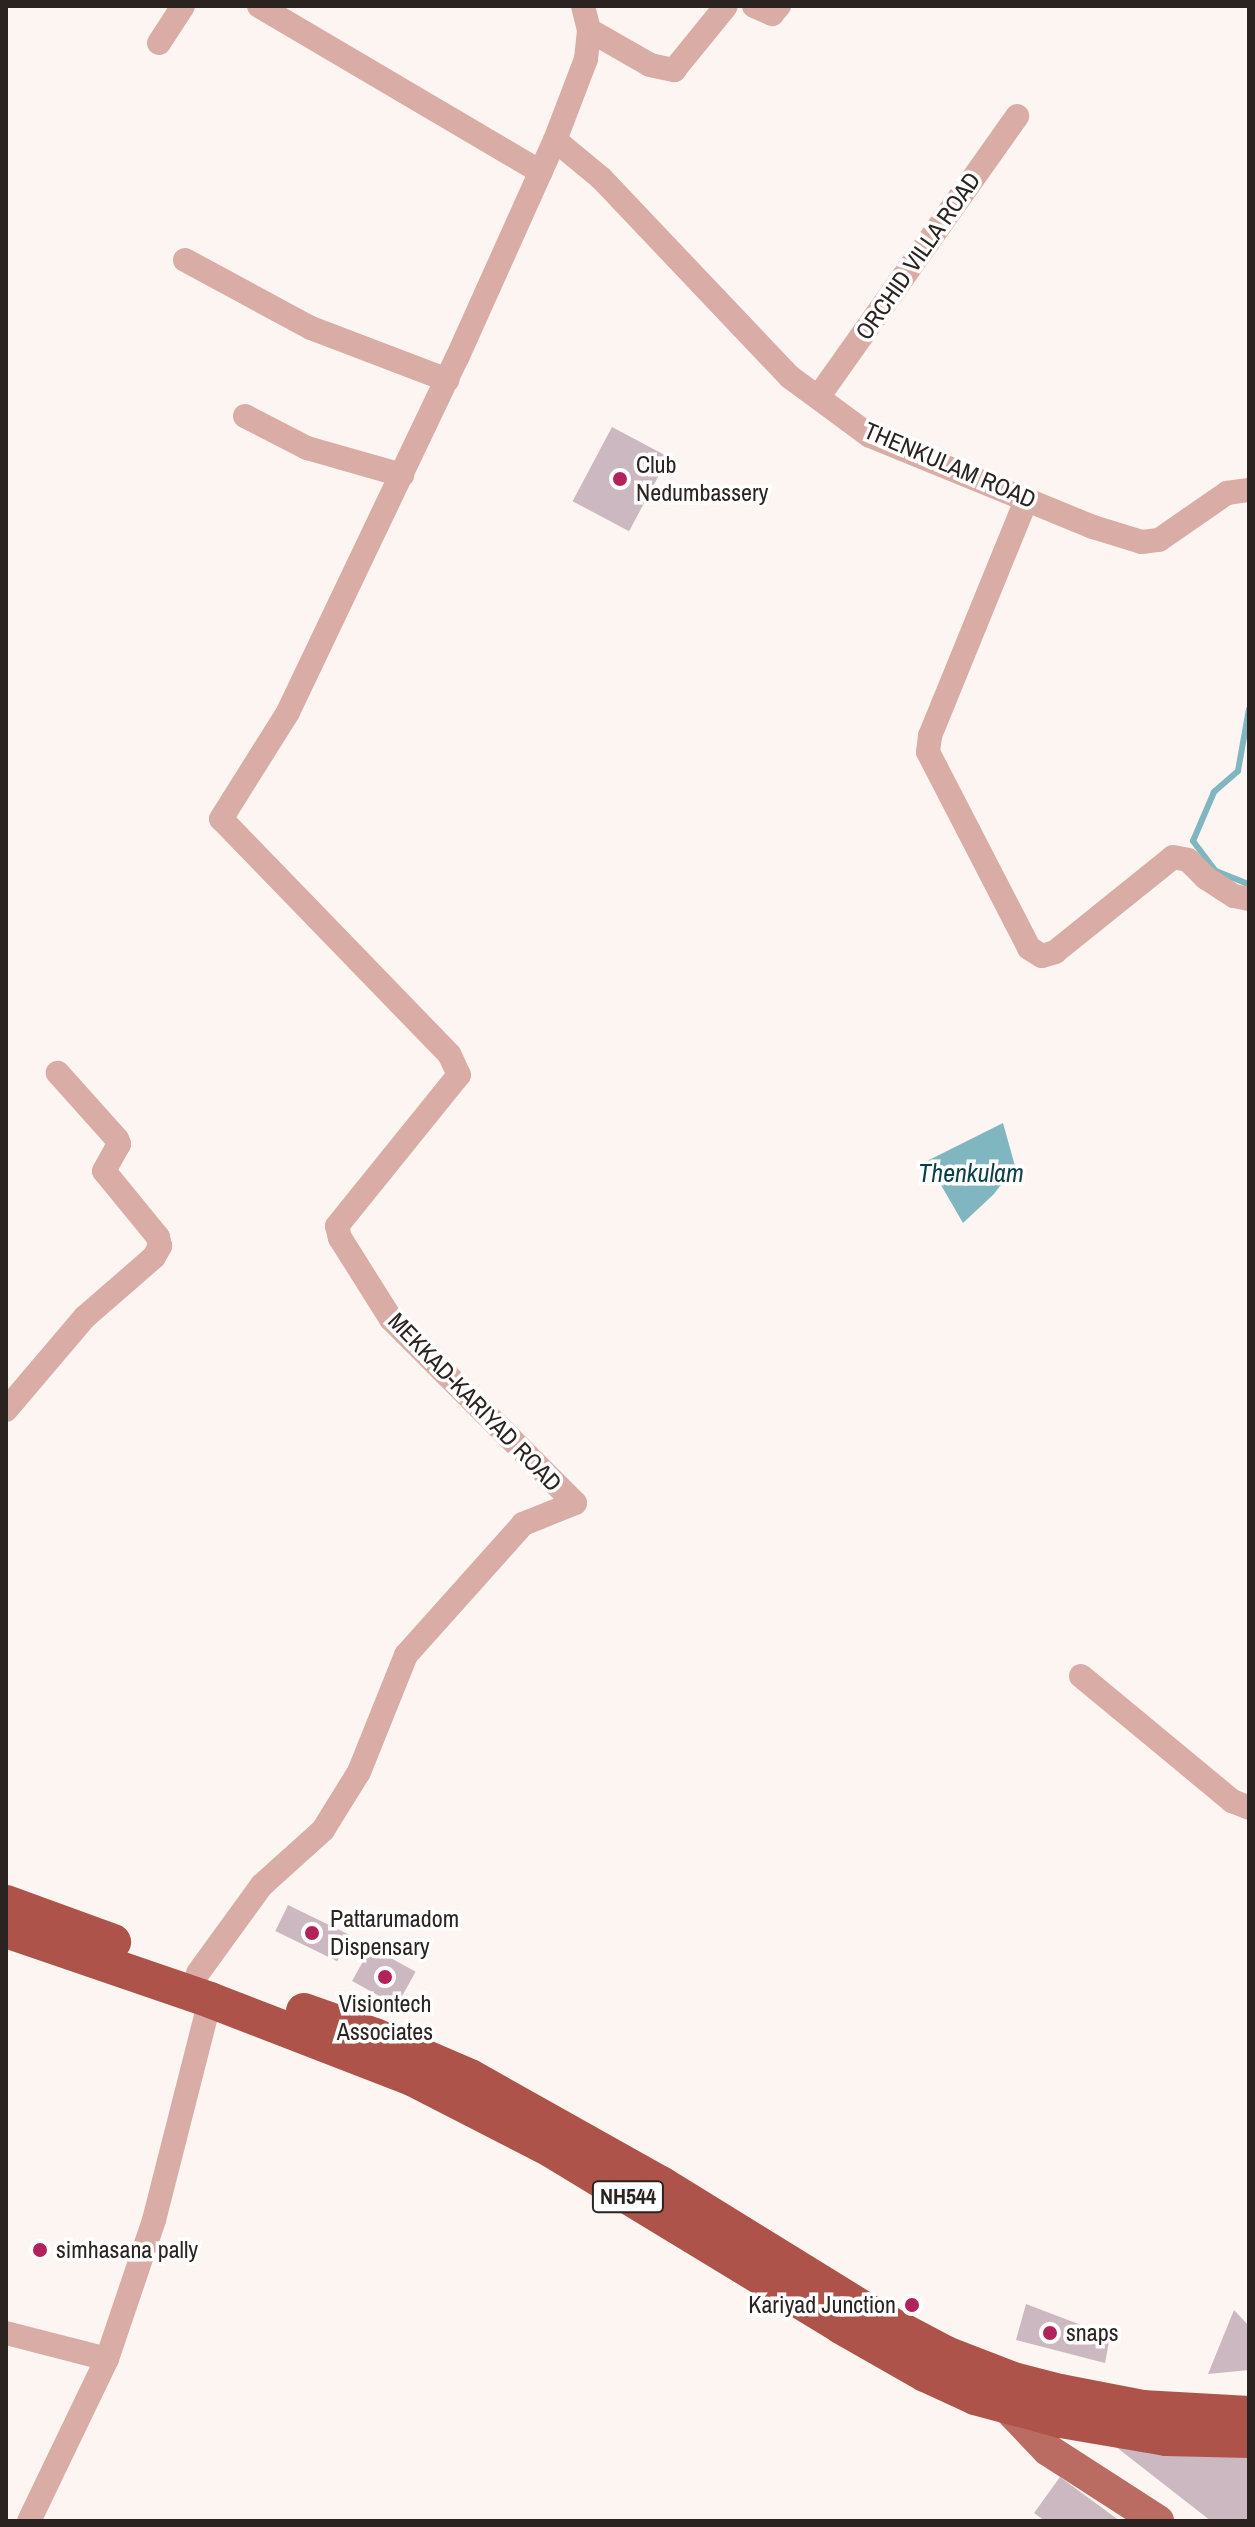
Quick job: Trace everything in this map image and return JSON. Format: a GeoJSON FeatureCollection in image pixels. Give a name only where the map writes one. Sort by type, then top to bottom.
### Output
{"type":"FeatureCollection","features":[{"type":"Feature","properties":{"kind":"highway","name":"NH544"},"geometry":{"type":"LineString","coordinates":[[6,1903],[204,1987]]}},
{"type":"Feature","properties":{"kind":"highway","name":"NH544"},"geometry":{"type":"LineString","coordinates":[[6,1930],[375,2036],[470,2077],[661,2184],[878,2318],[1061,2420],[1166,2438],[1249,2440]]}},
{"type":"Feature","properties":{"kind":"highway","name":"NH544"},"geometry":{"type":"LineString","coordinates":[[1009,2392],[1142,2408],[1249,2414]]}},
{"type":"Feature","properties":{"kind":"main road"},"geometry":{"type":"LineString","coordinates":[[1009,2392],[1048,2450],[1158,2521]]}},
{"type":"Feature","properties":{"kind":"street"},"geometry":{"type":"LineString","coordinates":[[159,43],[183,6]]}},
{"type":"Feature","properties":{"kind":"street"},"geometry":{"type":"LineString","coordinates":[[259,6],[541,172]]}},
{"type":"Feature","properties":{"kind":"street"},"geometry":{"type":"LineString","coordinates":[[245,416],[307,448],[402,475],[555,140],[586,59],[589,30],[583,6]]}},
{"type":"Feature","properties":{"kind":"street"},"geometry":{"type":"LineString","coordinates":[[589,30],[650,65],[674,70],[726,6]]}},
{"type":"Feature","properties":{"kind":"street"},"geometry":{"type":"LineString","coordinates":[[754,6],[772,14],[779,6]]}},
{"type":"Feature","properties":{"kind":"street","name":"ORCHID VILLA ROAD"},"geometry":{"type":"LineString","coordinates":[[819,396],[1017,116]]}},
{"type":"Feature","properties":{"kind":"street","name":"THENKULAM ROAD"},"geometry":{"type":"LineString","coordinates":[[555,140],[601,178],[790,377],[870,436],[1093,527],[1142,542],[1159,540],[1227,493],[1247,490]]}},
{"type":"Feature","properties":{"kind":"street"},"geometry":{"type":"LineString","coordinates":[[185,260],[311,328],[447,380]]}},
{"type":"Feature","properties":{"kind":"street","name":"MEKKAD-KARIYAD ROAD"},"geometry":{"type":"LineString","coordinates":[[204,1987],[262,1885],[323,1830],[359,1772],[406,1655],[523,1524],[575,1503],[391,1319],[340,1238],[337,1226],[459,1075],[449,1054],[221,819],[288,712],[402,475]]}},
{"type":"Feature","properties":{"kind":"street"},"geometry":{"type":"LineString","coordinates":[[1027,498],[930,736],[928,752],[1029,948],[1042,956],[1055,952],[1173,857],[1188,860],[1206,878],[1234,896],[1249,899]]}},
{"type":"Feature","properties":{"kind":"street"},"geometry":{"type":"LineString","coordinates":[[6,1410],[85,1317],[154,1257],[160,1246],[158,1237],[104,1171],[119,1144],[117,1139],[58,1073]]}},
{"type":"Feature","properties":{"kind":"street"},"geometry":{"type":"LineString","coordinates":[[1081,1676],[1232,1801],[1249,1808]]}},
{"type":"Feature","properties":{"kind":"street"},"geometry":{"type":"LineString","coordinates":[[29,2521],[107,2359],[154,2220],[204,1987]]}},
{"type":"Feature","properties":{"kind":"street"},"geometry":{"type":"LineString","coordinates":[[6,2333],[107,2359]]}},
{"type":"Feature","properties":{"kind":"water","name":"Thenkulam"},"geometry":{"type":"Polygon","coordinates":[[[1003,1123],[1015,1166],[994,1194],[963,1223],[927,1161],[1003,1123]]]}},
{"type":"Feature","properties":{"kind":"building","name":"Club Nedumbassery"},"geometry":{"type":"Polygon","coordinates":[[[612,427],[669,457],[629,531],[573,501],[612,427]]]}},
{"type":"Feature","properties":{"kind":"building","name":"Pattarumadom Dispensary"},"geometry":{"type":"Polygon","coordinates":[[[288,1905],[350,1935],[337,1961],[275,1931],[288,1905]]]}},
{"type":"Feature","properties":{"kind":"building","name":"Visiontech Associates"},"geometry":{"type":"Polygon","coordinates":[[[371,1947],[416,1972],[397,2006],[352,1981],[371,1947]]]}},
{"type":"Feature","properties":{"kind":"building"},"geometry":{"type":"Polygon","coordinates":[[[1026,2304],[1110,2336],[1105,2363],[1016,2340],[1026,2304]]]}},
{"type":"Feature","properties":{"kind":"building"},"geometry":{"type":"Polygon","coordinates":[[[1234,2310],[1249,2326],[1249,2370],[1208,2374],[1234,2310]]]}},
{"type":"Feature","properties":{"kind":"building"},"geometry":{"type":"Polygon","coordinates":[[[1111,2443],[1249,2450],[1249,2521],[1211,2521],[1111,2443]]]}},
{"type":"Feature","properties":{"kind":"building"},"geometry":{"type":"Polygon","coordinates":[[[1060,2477],[1120,2521],[1045,2521],[1034,2513],[1060,2477]]]}},
{"type":"Feature","properties":{"kind":"waterway"},"geometry":{"type":"LineString","coordinates":[[1249,709],[1238,771],[1214,792],[1193,841],[1216,871],[1249,884]]}},
{"type":"Feature","properties":{"kind":"place","name":"Club Nedumbassery"},"geometry":{"type":"Point","coordinates":[620,479]}},
{"type":"Feature","properties":{"kind":"place","name":"Pattarumadom Dispensary"},"geometry":{"type":"Point","coordinates":[312,1933]}},
{"type":"Feature","properties":{"kind":"place","name":"Visiontech Associates"},"geometry":{"type":"Point","coordinates":[385,1977]}},
{"type":"Feature","properties":{"kind":"place","name":"simhasana pally"},"geometry":{"type":"Point","coordinates":[40,2250]}},
{"type":"Feature","properties":{"kind":"place","name":"Kariyad Junction"},"geometry":{"type":"Point","coordinates":[912,2305]}},
{"type":"Feature","properties":{"kind":"place","name":"snaps"},"geometry":{"type":"Point","coordinates":[1050,2333]}}]}
